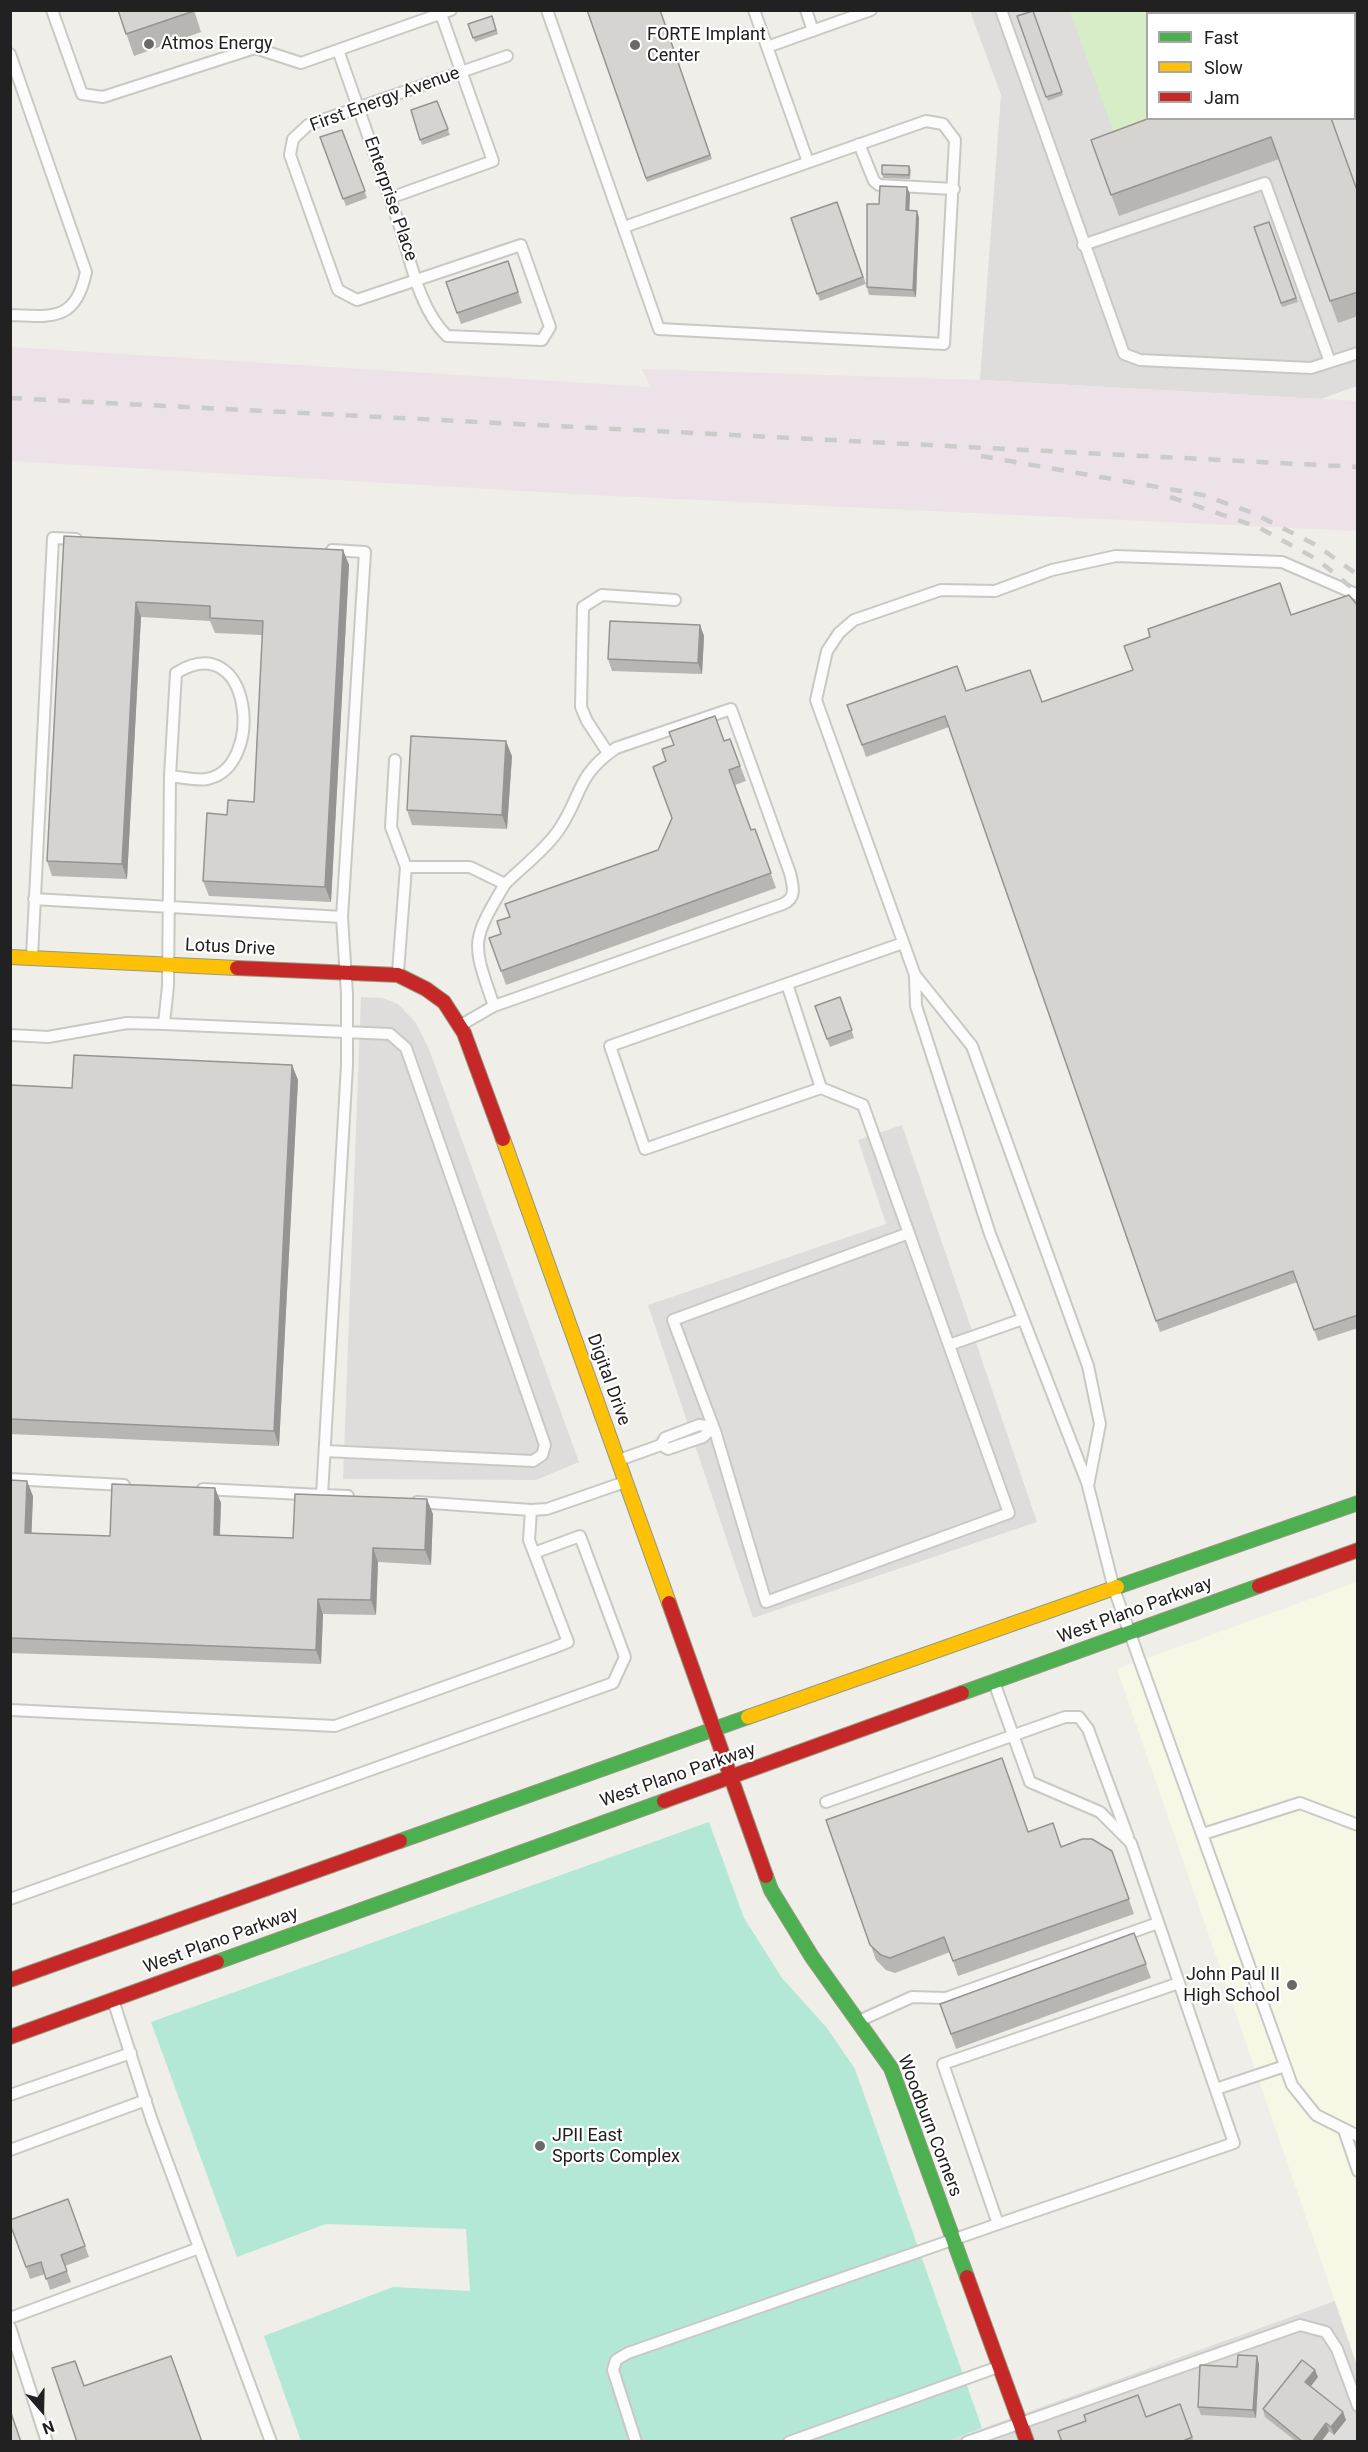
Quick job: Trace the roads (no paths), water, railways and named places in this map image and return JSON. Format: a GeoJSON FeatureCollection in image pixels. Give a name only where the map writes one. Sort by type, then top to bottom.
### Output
{"type":"FeatureCollection","features":[{"type":"Feature","properties":{"kind":"main road","name":"Lotus Drive"},"geometry":{"type":"LineString","coordinates":[[10,957],[398,975],[443,998]]}},
{"type":"Feature","properties":{"kind":"main road","name":"Digital Drive"},"geometry":{"type":"LineString","coordinates":[[443,998],[461,1025],[731,1777]]}},
{"type":"Feature","properties":{"kind":"main road","name":"West Plano Parkway"},"geometry":{"type":"LineString","coordinates":[[10,1980],[327,1874],[715,1728],[1358,1503]]}},
{"type":"Feature","properties":{"kind":"main road","name":"West Plano Parkway"},"geometry":{"type":"LineString","coordinates":[[10,2037],[113,2000],[340,1912],[731,1777],[1358,1550]]}},
{"type":"Feature","properties":{"kind":"main road","name":"Woodburn Corners"},"geometry":{"type":"LineString","coordinates":[[731,1777],[771,1890],[783,1913],[891,2067],[1028,2442]]}},
{"type":"Feature","properties":{"kind":"lane"},"geometry":{"type":"LineString","coordinates":[[52,10],[82,94],[103,97],[255,48],[301,63],[446,12],[461,72],[493,161],[390,198]]}},
{"type":"Feature","properties":{"kind":"lane"},"geometry":{"type":"LineString","coordinates":[[547,10],[659,329],[944,344],[957,149],[955,140],[943,124],[926,121],[624,227]]}},
{"type":"Feature","properties":{"kind":"lane"},"geometry":{"type":"LineString","coordinates":[[754,10],[808,162]]}},
{"type":"Feature","properties":{"kind":"lane"},"geometry":{"type":"LineString","coordinates":[[806,10],[813,31]]}},
{"type":"Feature","properties":{"kind":"lane"},"geometry":{"type":"LineString","coordinates":[[767,47],[871,10]]}},
{"type":"Feature","properties":{"kind":"lane"},"geometry":{"type":"LineString","coordinates":[[1001,10],[1120,349],[1130,358],[1303,369],[1358,353]]}},
{"type":"Feature","properties":{"kind":"lane","name":"Enterprise Place"},"geometry":{"type":"LineString","coordinates":[[338,50],[432,322],[447,336],[542,340],[550,327],[522,245],[418,280]]}},
{"type":"Feature","properties":{"kind":"lane"},"geometry":{"type":"LineString","coordinates":[[10,54],[86,272],[77,298],[66,312],[46,317],[10,315]]}},
{"type":"Feature","properties":{"kind":"lane","name":"First Energy Avenue"},"geometry":{"type":"LineString","coordinates":[[418,280],[357,300],[338,290],[290,155],[293,139],[308,125],[507,56]]}},
{"type":"Feature","properties":{"kind":"lane"},"geometry":{"type":"LineString","coordinates":[[859,144],[874,181],[879,185],[954,189]]}},
{"type":"Feature","properties":{"kind":"lane"},"geometry":{"type":"LineString","coordinates":[[1083,244],[1265,183],[1330,362]]}},
{"type":"Feature","properties":{"kind":"lane"},"geometry":{"type":"LineString","coordinates":[[32,957],[53,538],[87,539]]}},
{"type":"Feature","properties":{"kind":"lane"},"geometry":{"type":"LineString","coordinates":[[319,550],[365,552],[342,917],[348,1033],[322,1495]]}},
{"type":"Feature","properties":{"kind":"lane"},"geometry":{"type":"LineString","coordinates":[[1088,1485],[1100,1424],[1088,1366],[972,1046],[915,975],[903,943],[816,700],[827,651],[839,633],[854,620],[941,590],[995,591],[1052,570],[1116,556],[1282,562],[1358,595]]}},
{"type":"Feature","properties":{"kind":"lane"},"geometry":{"type":"LineString","coordinates":[[608,753],[587,722],[581,707],[583,607],[602,596],[675,600]]}},
{"type":"Feature","properties":{"kind":"lane"},"geometry":{"type":"LineString","coordinates":[[164,1024],[168,963],[170,776],[176,673],[187,667],[203,663],[218,667],[240,689],[244,704],[240,743],[228,765],[208,779],[170,776]]}},
{"type":"Feature","properties":{"kind":"lane"},"geometry":{"type":"LineString","coordinates":[[461,1025],[494,1006],[789,902],[793,895],[790,873],[731,709],[616,748],[587,774],[552,839],[505,884],[486,917],[476,945],[494,1006]]}},
{"type":"Feature","properties":{"kind":"lane"},"geometry":{"type":"LineString","coordinates":[[395,760],[391,827],[406,867],[398,975]]}},
{"type":"Feature","properties":{"kind":"lane"},"geometry":{"type":"LineString","coordinates":[[406,867],[470,867],[505,884]]}},
{"type":"Feature","properties":{"kind":"lane"},"geometry":{"type":"LineString","coordinates":[[34,899],[342,917]]}},
{"type":"Feature","properties":{"kind":"lane"},"geometry":{"type":"LineString","coordinates":[[903,943],[610,1046],[645,1149],[820,1088],[863,1106],[909,1233],[1009,1513],[766,1602],[713,1427],[673,1320],[909,1233]]}},
{"type":"Feature","properties":{"kind":"lane"},"geometry":{"type":"LineString","coordinates":[[915,975],[916,1006],[990,1234],[1088,1485],[1114,1589],[1292,2085],[1316,2115],[1358,2136]]}},
{"type":"Feature","properties":{"kind":"lane"},"geometry":{"type":"LineString","coordinates":[[788,984],[820,1088]]}},
{"type":"Feature","properties":{"kind":"lane"},"geometry":{"type":"LineString","coordinates":[[10,1035],[48,1037],[127,1023],[164,1024],[390,1034],[406,1048],[545,1445],[542,1455],[533,1461],[325,1451]]}},
{"type":"Feature","properties":{"kind":"lane"},"geometry":{"type":"LineString","coordinates":[[949,1345],[1023,1319]]}},
{"type":"Feature","properties":{"kind":"lane"},"geometry":{"type":"LineString","coordinates":[[617,1461],[661,1445],[665,1438],[699,1425],[713,1427]]}},
{"type":"Feature","properties":{"kind":"lane"},"geometry":{"type":"LineString","coordinates":[[10,1479],[130,1485]]}},
{"type":"Feature","properties":{"kind":"lane"},"geometry":{"type":"LineString","coordinates":[[403,1501],[531,1510],[547,1509],[625,1482]]}},
{"type":"Feature","properties":{"kind":"lane"},"geometry":{"type":"LineString","coordinates":[[190,1488],[357,1497]]}},
{"type":"Feature","properties":{"kind":"lane"},"geometry":{"type":"LineString","coordinates":[[10,1710],[335,1726],[568,1642],[529,1540],[531,1510]]}},
{"type":"Feature","properties":{"kind":"lane"},"geometry":{"type":"LineString","coordinates":[[10,1899],[613,1683],[625,1658],[580,1536],[534,1553]]}},
{"type":"Feature","properties":{"kind":"lane"},"geometry":{"type":"LineString","coordinates":[[994,1682],[1030,1782],[1100,1812],[1131,1843]]}},
{"type":"Feature","properties":{"kind":"lane"},"geometry":{"type":"LineString","coordinates":[[636,2442],[614,2381],[613,2370],[616,2360],[622,2356],[1234,2143],[1131,1843],[1088,1729],[1079,1716],[1065,1717],[826,1802]]}},
{"type":"Feature","properties":{"kind":"lane"},"geometry":{"type":"LineString","coordinates":[[1203,1834],[1300,1803],[1358,1825]]}},
{"type":"Feature","properties":{"kind":"lane"},"geometry":{"type":"LineString","coordinates":[[860,2021],[912,1997],[946,1998],[1158,1923]]}},
{"type":"Feature","properties":{"kind":"lane"},"geometry":{"type":"LineString","coordinates":[[998,2224],[943,2064],[1179,1983]]}},
{"type":"Feature","properties":{"kind":"lane"},"geometry":{"type":"LineString","coordinates":[[113,2000],[146,2100],[271,2442]]}},
{"type":"Feature","properties":{"kind":"lane"},"geometry":{"type":"LineString","coordinates":[[10,2095],[131,2053]]}},
{"type":"Feature","properties":{"kind":"lane"},"geometry":{"type":"LineString","coordinates":[[1216,2089],[1285,2066]]}},
{"type":"Feature","properties":{"kind":"lane"},"geometry":{"type":"LineString","coordinates":[[10,2150],[146,2100]]}},
{"type":"Feature","properties":{"kind":"lane"},"geometry":{"type":"LineString","coordinates":[[1344,2130],[1358,2171]]}},
{"type":"Feature","properties":{"kind":"lane"},"geometry":{"type":"LineString","coordinates":[[10,2318],[199,2248]]}},
{"type":"Feature","properties":{"kind":"lane"},"geometry":{"type":"LineString","coordinates":[[967,2442],[1300,2325],[1326,2332],[1337,2349],[1358,2406]]}},
{"type":"Feature","properties":{"kind":"lane"},"geometry":{"type":"LineString","coordinates":[[10,2327],[48,2442]]}},
{"type":"Feature","properties":{"kind":"lane"},"geometry":{"type":"LineString","coordinates":[[789,2442],[1000,2366]]}},
{"type":"Feature","properties":{"kind":"railway"},"geometry":{"type":"LineString","coordinates":[[10,398],[1358,467]]}},
{"type":"Feature","properties":{"kind":"railway"},"geometry":{"type":"LineString","coordinates":[[981,456],[1203,495],[1253,513],[1316,545],[1358,575]]}},
{"type":"Feature","properties":{"kind":"railway"},"geometry":{"type":"LineString","coordinates":[[1170,497],[1258,527],[1318,560],[1358,593]]}},
{"type":"Feature","properties":{"kind":"place","name":"Atmos Energy"},"geometry":{"type":"Point","coordinates":[149,44]}},
{"type":"Feature","properties":{"kind":"place","name":"FORTE Implant Center"},"geometry":{"type":"Point","coordinates":[635,45]}},
{"type":"Feature","properties":{"kind":"place","name":"John Paul II High School"},"geometry":{"type":"Point","coordinates":[1292,1985]}},
{"type":"Feature","properties":{"kind":"place","name":"JPII East Sports Complex"},"geometry":{"type":"Point","coordinates":[540,2146]}}]}
